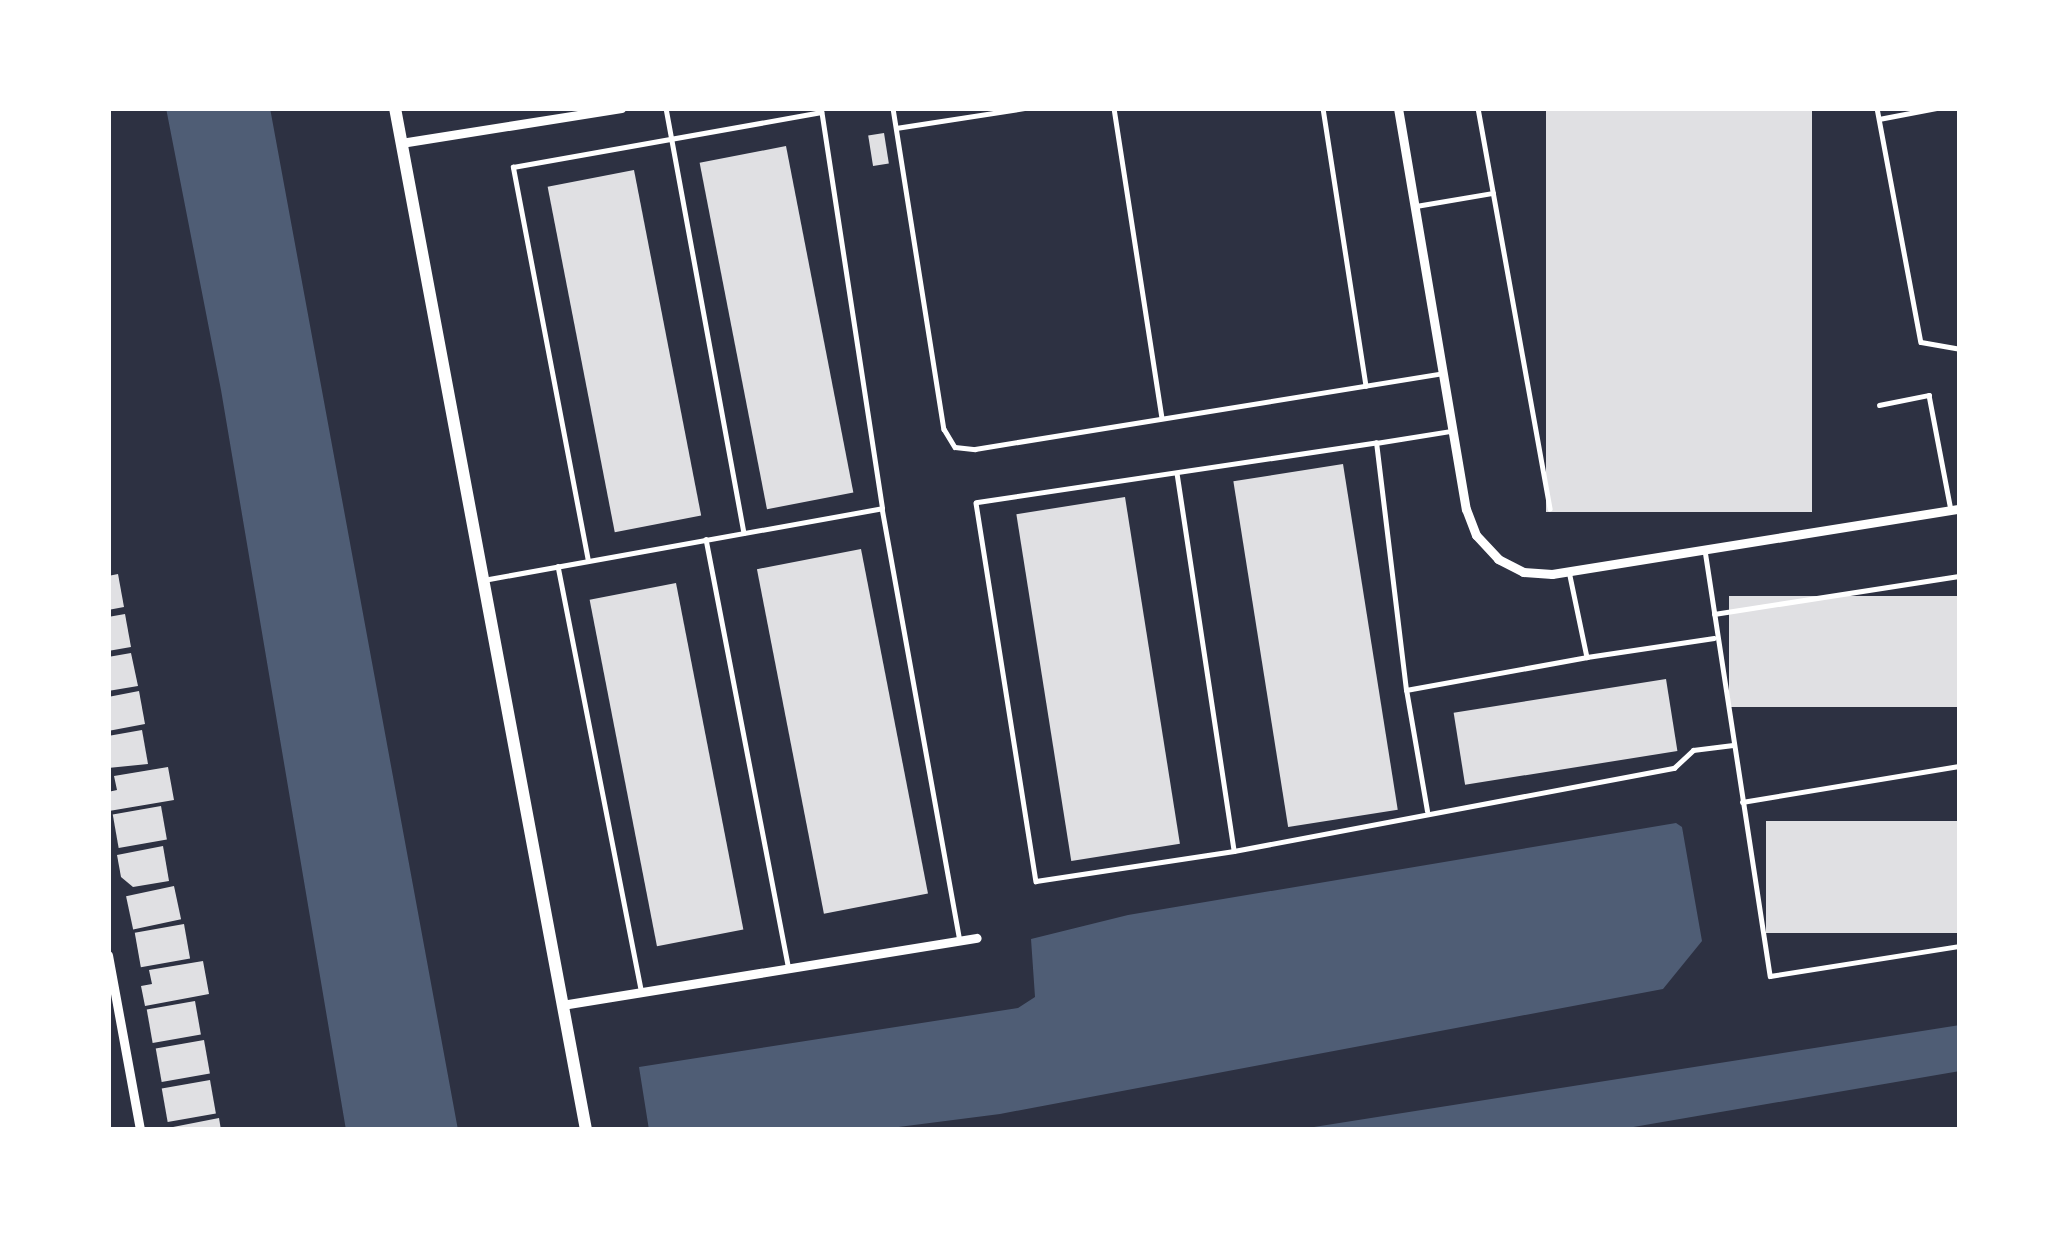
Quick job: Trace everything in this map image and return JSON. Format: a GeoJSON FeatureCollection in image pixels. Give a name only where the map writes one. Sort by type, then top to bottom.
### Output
{"type":"FeatureCollection","features":[{"type":"Feature","properties":{"kind":"street"},"geometry":{"type":"LineString","coordinates":[[395,108],[586,1130]]}},
{"type":"Feature","properties":{"kind":"street"},"geometry":{"type":"LineString","coordinates":[[401,143],[621,108]]}},
{"type":"Feature","properties":{"kind":"street"},"geometry":{"type":"LineString","coordinates":[[1398,108],[1470,522],[1498,559],[1537,574],[1570,571],[1956,510]]}},
{"type":"Feature","properties":{"kind":"street"},"geometry":{"type":"LineString","coordinates":[[562,1006],[977,938]]}},
{"type":"Feature","properties":{"kind":"street"},"geometry":{"type":"LineString","coordinates":[[108,955],[140,1130]]}},
{"type":"Feature","properties":{"kind":"lane"},"geometry":{"type":"LineString","coordinates":[[666,108],[744,533]]}},
{"type":"Feature","properties":{"kind":"lane"},"geometry":{"type":"LineString","coordinates":[[892,108],[950,444],[975,449],[1443,374]]}},
{"type":"Feature","properties":{"kind":"lane"},"geometry":{"type":"LineString","coordinates":[[896,128],[1025,108]]}},
{"type":"Feature","properties":{"kind":"lane"},"geometry":{"type":"LineString","coordinates":[[1114,108],[1162,418]]}},
{"type":"Feature","properties":{"kind":"lane"},"geometry":{"type":"LineString","coordinates":[[1323,108],[1366,386]]}},
{"type":"Feature","properties":{"kind":"lane"},"geometry":{"type":"LineString","coordinates":[[1478,108],[1550,509]]}},
{"type":"Feature","properties":{"kind":"lane"},"geometry":{"type":"LineString","coordinates":[[1877,108],[1921,342],[1960,349]]}},
{"type":"Feature","properties":{"kind":"lane"},"geometry":{"type":"LineString","coordinates":[[1879,119],[1936,108]]}},
{"type":"Feature","properties":{"kind":"lane"},"geometry":{"type":"LineString","coordinates":[[588,561],[513,167],[822,110],[882,508],[962,934],[957,941]]}},
{"type":"Feature","properties":{"kind":"lane"},"geometry":{"type":"LineString","coordinates":[[1414,207],[1493,193]]}},
{"type":"Feature","properties":{"kind":"lane"},"geometry":{"type":"LineString","coordinates":[[1879,405],[1930,395],[1956,510]]}},
{"type":"Feature","properties":{"kind":"lane"},"geometry":{"type":"LineString","coordinates":[[1453,431],[976,503],[1036,880],[1234,851],[1674,768],[1693,751],[1733,745]]}},
{"type":"Feature","properties":{"kind":"lane"},"geometry":{"type":"LineString","coordinates":[[1376,443],[1406,689],[1427,811]]}},
{"type":"Feature","properties":{"kind":"lane"},"geometry":{"type":"LineString","coordinates":[[1177,473],[1234,851]]}},
{"type":"Feature","properties":{"kind":"lane"},"geometry":{"type":"LineString","coordinates":[[483,580],[882,508]]}},
{"type":"Feature","properties":{"kind":"lane"},"geometry":{"type":"LineString","coordinates":[[706,539],[789,968]]}},
{"type":"Feature","properties":{"kind":"lane"},"geometry":{"type":"LineString","coordinates":[[1705,550],[1770,976],[1960,946]]}},
{"type":"Feature","properties":{"kind":"lane"},"geometry":{"type":"LineString","coordinates":[[558,566],[641,993]]}},
{"type":"Feature","properties":{"kind":"lane"},"geometry":{"type":"LineString","coordinates":[[1570,571],[1587,657]]}},
{"type":"Feature","properties":{"kind":"lane"},"geometry":{"type":"LineString","coordinates":[[1714,614],[1960,576]]}},
{"type":"Feature","properties":{"kind":"lane"},"geometry":{"type":"LineString","coordinates":[[1406,689],[1716,638]]}},
{"type":"Feature","properties":{"kind":"lane"},"geometry":{"type":"LineString","coordinates":[[1742,802],[1960,766]]}},
{"type":"Feature","properties":{"kind":"water"},"geometry":{"type":"Polygon","coordinates":[[[166,108],[270,108],[458,1130],[346,1130],[221,390],[166,108]]]}},
{"type":"Feature","properties":{"kind":"water"},"geometry":{"type":"Polygon","coordinates":[[[1676,823],[1682,827],[1702,941],[1663,989],[1000,1114],[875,1130],[649,1130],[639,1067],[1018,1008],[1035,997],[1031,939],[1128,915],[1676,823]]]}},
{"type":"Feature","properties":{"kind":"water"},"geometry":{"type":"Polygon","coordinates":[[[1960,1025],[1960,1071],[1616,1130],[1295,1130],[1960,1025]]]}},
{"type":"Feature","properties":{"kind":"building"},"geometry":{"type":"Polygon","coordinates":[[[1546,108],[1812,108],[1812,512],[1546,512],[1546,108]]]}},
{"type":"Feature","properties":{"kind":"building"},"geometry":{"type":"Polygon","coordinates":[[[884,133],[889,164],[873,166],[868,136],[884,133]]]}},
{"type":"Feature","properties":{"kind":"building"},"geometry":{"type":"Polygon","coordinates":[[[786,146],[853,493],[767,509],[700,163],[786,146]]]}},
{"type":"Feature","properties":{"kind":"building"},"geometry":{"type":"Polygon","coordinates":[[[634,170],[701,516],[615,532],[548,187],[634,170]]]}},
{"type":"Feature","properties":{"kind":"building"},"geometry":{"type":"Polygon","coordinates":[[[1343,464],[1398,810],[1288,827],[1233,481],[1343,464]]]}},
{"type":"Feature","properties":{"kind":"building"},"geometry":{"type":"Polygon","coordinates":[[[1125,497],[1180,844],[1071,861],[1016,514],[1125,497]]]}},
{"type":"Feature","properties":{"kind":"building"},"geometry":{"type":"Polygon","coordinates":[[[861,549],[928,894],[824,914],[757,569],[861,549]]]}},
{"type":"Feature","properties":{"kind":"building"},"geometry":{"type":"Polygon","coordinates":[[[118,574],[124,607],[108,610],[108,576],[118,574]]]}},
{"type":"Feature","properties":{"kind":"building"},"geometry":{"type":"Polygon","coordinates":[[[676,583],[743,930],[657,946],[590,600],[676,583]]]}},
{"type":"Feature","properties":{"kind":"building"},"geometry":{"type":"Polygon","coordinates":[[[1729,596],[1960,596],[1960,707],[1729,707],[1729,596]]]}},
{"type":"Feature","properties":{"kind":"building"},"geometry":{"type":"Polygon","coordinates":[[[125,614],[131,647],[108,651],[108,617],[125,614]]]}},
{"type":"Feature","properties":{"kind":"building"},"geometry":{"type":"Polygon","coordinates":[[[131,653],[138,686],[108,691],[108,657],[131,653]]]}},
{"type":"Feature","properties":{"kind":"building"},"geometry":{"type":"Polygon","coordinates":[[[1666,679],[1677,751],[1465,785],[1454,713],[1666,679]]]}},
{"type":"Feature","properties":{"kind":"building"},"geometry":{"type":"Polygon","coordinates":[[[139,691],[145,724],[108,731],[108,697],[139,691]]]}},
{"type":"Feature","properties":{"kind":"building"},"geometry":{"type":"Polygon","coordinates":[[[142,730],[148,764],[108,768],[108,736],[142,730]]]}},
{"type":"Feature","properties":{"kind":"building"},"geometry":{"type":"Polygon","coordinates":[[[168,767],[174,800],[109,811],[108,792],[117,790],[114,776],[168,767]]]}},
{"type":"Feature","properties":{"kind":"building"},"geometry":{"type":"Polygon","coordinates":[[[161,806],[167,839],[119,848],[113,815],[161,806]]]}},
{"type":"Feature","properties":{"kind":"building"},"geometry":{"type":"Polygon","coordinates":[[[1766,821],[1960,821],[1960,933],[1766,933],[1766,821]]]}},
{"type":"Feature","properties":{"kind":"building"},"geometry":{"type":"Polygon","coordinates":[[[163,846],[169,881],[133,887],[121,877],[117,855],[163,846]]]}},
{"type":"Feature","properties":{"kind":"building"},"geometry":{"type":"Polygon","coordinates":[[[174,886],[181,919],[133,929],[126,896],[174,886]]]}},
{"type":"Feature","properties":{"kind":"building"},"geometry":{"type":"Polygon","coordinates":[[[184,924],[190,958],[141,967],[135,933],[184,924]]]}},
{"type":"Feature","properties":{"kind":"building"},"geometry":{"type":"Polygon","coordinates":[[[203,961],[209,994],[145,1006],[141,986],[152,984],[149,970],[203,961]]]}},
{"type":"Feature","properties":{"kind":"building"},"geometry":{"type":"Polygon","coordinates":[[[195,1001],[201,1034],[153,1043],[147,1010],[195,1001]]]}},
{"type":"Feature","properties":{"kind":"building"},"geometry":{"type":"Polygon","coordinates":[[[204,1040],[210,1073],[162,1082],[156,1049],[204,1040]]]}},
{"type":"Feature","properties":{"kind":"building"},"geometry":{"type":"Polygon","coordinates":[[[210,1080],[216,1113],[168,1122],[162,1089],[210,1080]]]}},
{"type":"Feature","properties":{"kind":"building"},"geometry":{"type":"Polygon","coordinates":[[[219,1118],[221,1130],[168,1130],[168,1128],[219,1118]]]}}]}
